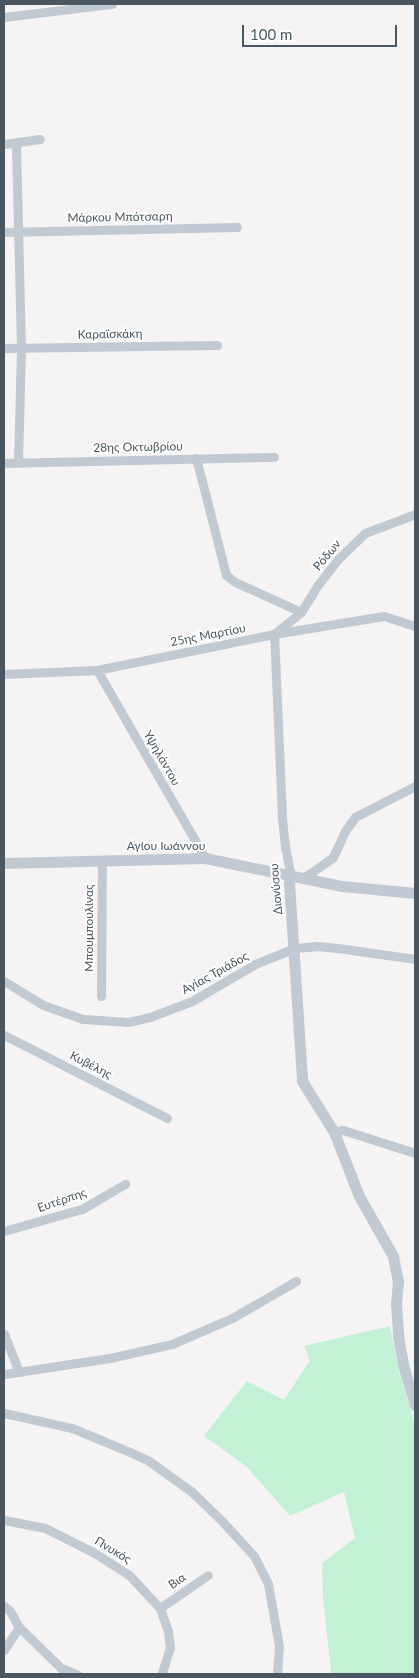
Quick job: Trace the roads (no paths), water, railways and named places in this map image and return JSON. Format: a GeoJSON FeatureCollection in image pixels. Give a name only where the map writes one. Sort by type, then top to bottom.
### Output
{"type":"FeatureCollection","features":[{"type":"Feature","properties":{"kind":"street"},"geometry":{"type":"LineString","coordinates":[[4,17],[112,4]]}},
{"type":"Feature","properties":{"kind":"street"},"geometry":{"type":"LineString","coordinates":[[4,144],[16,144],[40,139]]}},
{"type":"Feature","properties":{"kind":"street"},"geometry":{"type":"LineString","coordinates":[[16,144],[21,348],[18,462]]}},
{"type":"Feature","properties":{"kind":"street","name":"Μάρκου Μπότσαρη"},"geometry":{"type":"LineString","coordinates":[[4,232],[237,227]]}},
{"type":"Feature","properties":{"kind":"street","name":"Καραϊσκάκη"},"geometry":{"type":"LineString","coordinates":[[4,348],[217,345]]}},
{"type":"Feature","properties":{"kind":"street","name":"28ης Οκτωβρίου"},"geometry":{"type":"LineString","coordinates":[[4,463],[274,457]]}},
{"type":"Feature","properties":{"kind":"street"},"geometry":{"type":"LineString","coordinates":[[196,458],[226,575],[234,582],[301,612]]}},
{"type":"Feature","properties":{"kind":"street","name":"Ρόδων"},"geometry":{"type":"LineString","coordinates":[[274,634],[301,612],[327,573],[359,538],[381,526],[415,514]]}},
{"type":"Feature","properties":{"kind":"street","name":"25ης Μαρτίου"},"geometry":{"type":"LineString","coordinates":[[4,674],[97,670],[274,634],[384,616],[415,626]]}},
{"type":"Feature","properties":{"kind":"street","name":"Διονύσου"},"geometry":{"type":"LineString","coordinates":[[274,634],[282,816],[285,847],[297,878],[289,883],[295,948],[298,1038],[302,1081],[334,1132],[359,1196],[394,1256],[398,1281],[396,1304],[398,1336],[403,1365],[415,1405]]}},
{"type":"Feature","properties":{"kind":"street","name":"Υψηλάντου"},"geometry":{"type":"LineString","coordinates":[[97,670],[205,858]]}},
{"type":"Feature","properties":{"kind":"street"},"geometry":{"type":"LineString","coordinates":[[297,878],[333,858],[345,830],[355,817],[415,786]]}},
{"type":"Feature","properties":{"kind":"street","name":"Αγίου Ιωάννου"},"geometry":{"type":"LineString","coordinates":[[4,863],[205,858],[342,886],[415,893]]}},
{"type":"Feature","properties":{"kind":"street","name":"Μπουμπουλίνας"},"geometry":{"type":"LineString","coordinates":[[101,996],[102,860]]}},
{"type":"Feature","properties":{"kind":"street","name":"Αγίας Τριάδος"},"geometry":{"type":"LineString","coordinates":[[4,981],[43,1004],[83,1019],[128,1022],[150,1017],[192,1001],[255,964],[295,948],[316,946],[338,948],[415,960]]}},
{"type":"Feature","properties":{"kind":"street","name":"Κυβέλης"},"geometry":{"type":"LineString","coordinates":[[4,1035],[167,1118]]}},
{"type":"Feature","properties":{"kind":"street"},"geometry":{"type":"LineString","coordinates":[[334,1132],[343,1130],[415,1153]]}},
{"type":"Feature","properties":{"kind":"street","name":"Ευτέρπης"},"geometry":{"type":"LineString","coordinates":[[4,1231],[82,1209],[125,1184]]}},
{"type":"Feature","properties":{"kind":"street"},"geometry":{"type":"LineString","coordinates":[[4,1374],[110,1358],[172,1344],[232,1318],[296,1282]]}},
{"type":"Feature","properties":{"kind":"street"},"geometry":{"type":"LineString","coordinates":[[4,1334],[20,1372]]}},
{"type":"Feature","properties":{"kind":"street"},"geometry":{"type":"LineString","coordinates":[[4,1413],[72,1428],[130,1452],[148,1461],[192,1492],[254,1556],[268,1584],[279,1646],[277,1674]]}},
{"type":"Feature","properties":{"kind":"street","name":"Πνυκός"},"geometry":{"type":"LineString","coordinates":[[4,1520],[46,1528],[93,1552],[130,1575],[160,1608],[170,1638],[169,1656],[162,1674]]}},
{"type":"Feature","properties":{"kind":"street","name":"Βια"},"geometry":{"type":"LineString","coordinates":[[160,1608],[208,1575]]}},
{"type":"Feature","properties":{"kind":"street"},"geometry":{"type":"LineString","coordinates":[[4,1606],[19,1627],[61,1668],[77,1674]]}},
{"type":"Feature","properties":{"kind":"street"},"geometry":{"type":"LineString","coordinates":[[4,1650],[19,1627]]}}]}
